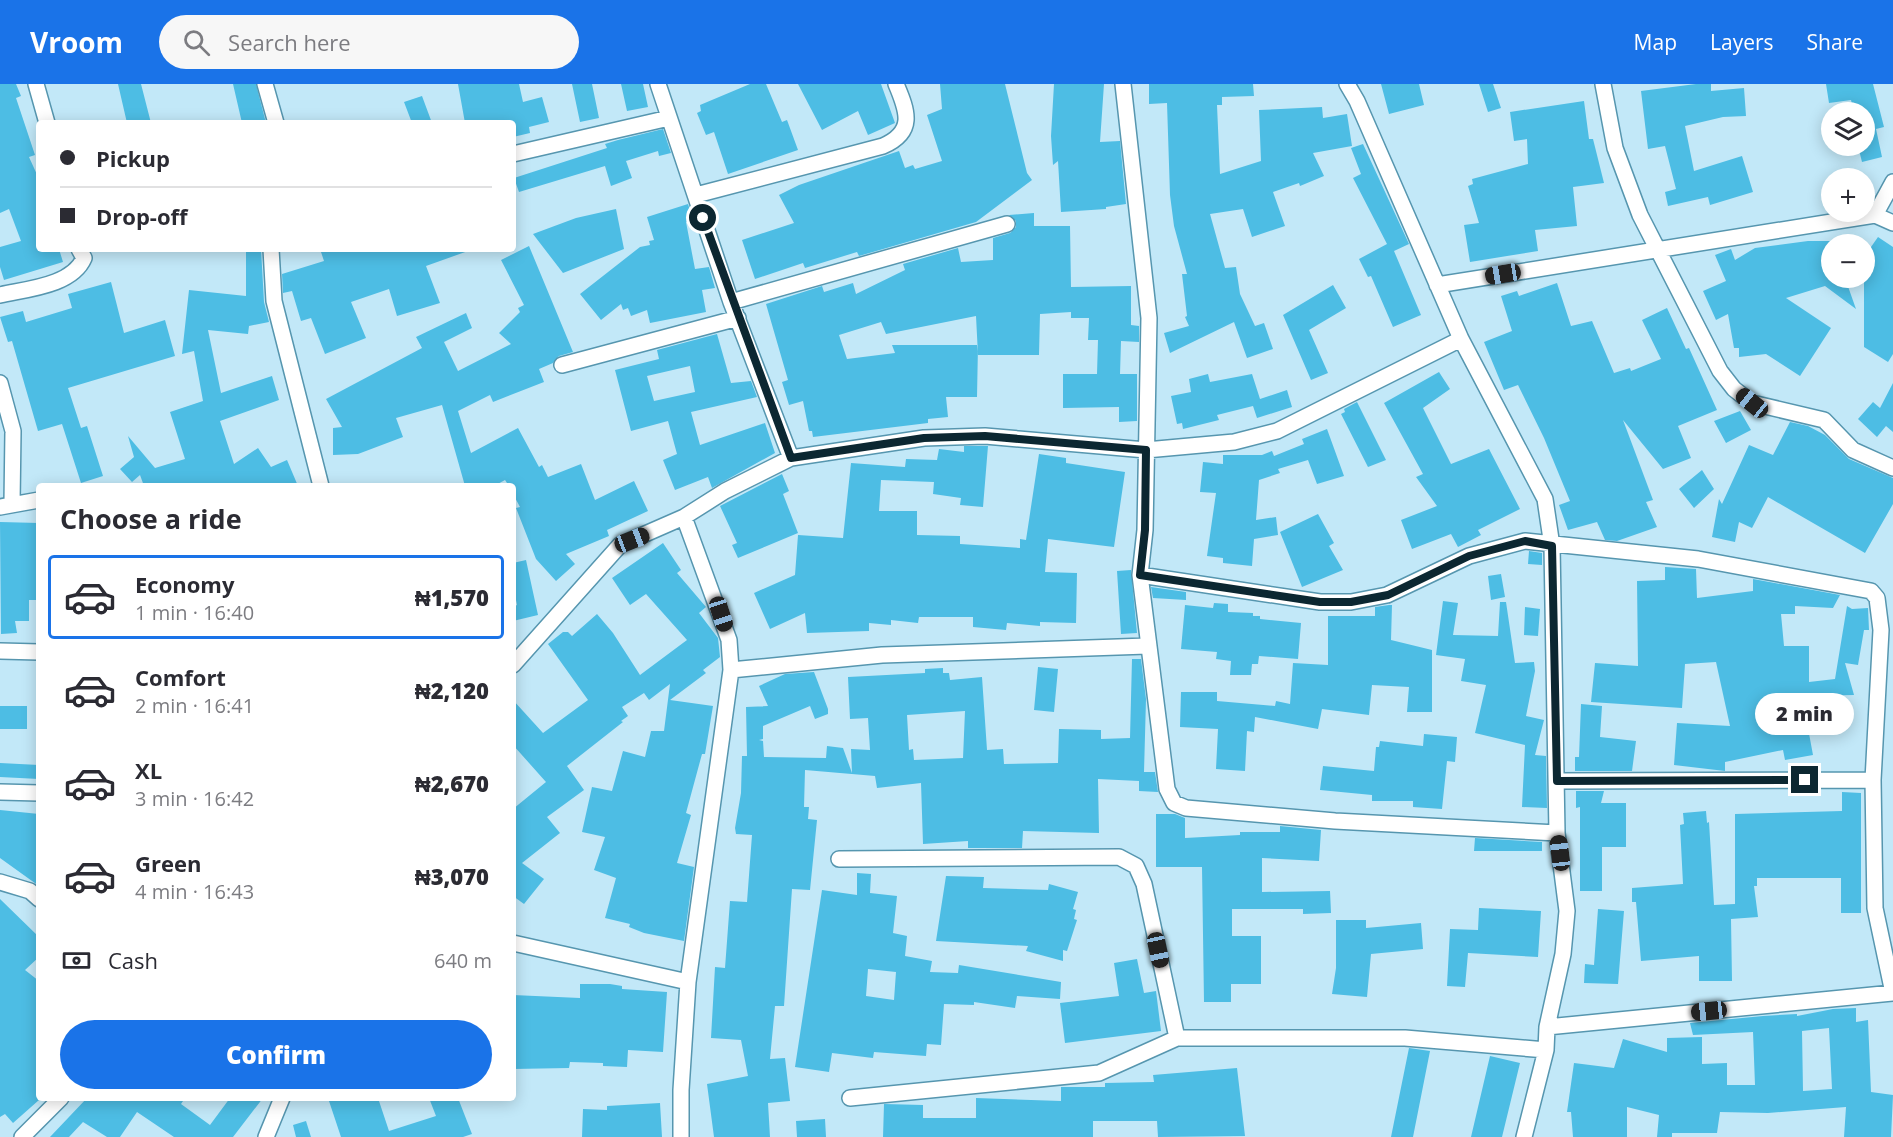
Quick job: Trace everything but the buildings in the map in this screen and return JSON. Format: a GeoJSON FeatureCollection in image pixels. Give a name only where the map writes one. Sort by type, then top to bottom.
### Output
{"type":"FeatureCollection","features":[{"type":"Feature","properties":{"kind":"street"},"geometry":{"type":"LineString","coordinates":[[36,84],[46,120]]}},
{"type":"Feature","properties":{"kind":"street"},"geometry":{"type":"LineString","coordinates":[[265,84],[275,120]]}},
{"type":"Feature","properties":{"kind":"street"},"geometry":{"type":"LineString","coordinates":[[658,84],[731,302],[791,458]]}},
{"type":"Feature","properties":{"kind":"street"},"geometry":{"type":"LineString","coordinates":[[696,195],[883,146],[899,139],[906,125],[905,107],[896,84]]}},
{"type":"Feature","properties":{"kind":"street"},"geometry":{"type":"LineString","coordinates":[[1123,84],[1149,318],[1145,530],[1140,575],[1147,646],[1157,695],[1167,789],[1174,803],[1186,808],[1335,821],[1557,833]]}},
{"type":"Feature","properties":{"kind":"street"},"geometry":{"type":"LineString","coordinates":[[1347,84],[1357,100],[1461,339],[1545,499],[1552,546],[1557,833],[1567,911],[1563,954],[1547,1028],[1546,1050],[1524,1137]]}},
{"type":"Feature","properties":{"kind":"street"},"geometry":{"type":"LineString","coordinates":[[1603,84],[1615,148],[1640,215],[1720,370],[1734,388],[1752,403],[1824,420],[1853,450],[1893,468]]}},
{"type":"Feature","properties":{"kind":"street"},"geometry":{"type":"LineString","coordinates":[[516,153],[669,118]]}},
{"type":"Feature","properties":{"kind":"street"},"geometry":{"type":"LineString","coordinates":[[1893,182],[1875,215],[1893,222]]}},
{"type":"Feature","properties":{"kind":"street"},"geometry":{"type":"LineString","coordinates":[[1437,285],[1830,222]]}},
{"type":"Feature","properties":{"kind":"street"},"geometry":{"type":"LineString","coordinates":[[731,302],[1007,224]]}},
{"type":"Feature","properties":{"kind":"street"},"geometry":{"type":"LineString","coordinates":[[0,295],[63,279],[80,267],[84,258],[81,252]]}},
{"type":"Feature","properties":{"kind":"street"},"geometry":{"type":"LineString","coordinates":[[271,252],[274,301],[320,483]]}},
{"type":"Feature","properties":{"kind":"street"},"geometry":{"type":"LineString","coordinates":[[562,365],[738,318]]}},
{"type":"Feature","properties":{"kind":"street"},"geometry":{"type":"LineString","coordinates":[[516,662],[620,545],[684,517],[726,491],[791,458],[924,438],[985,436],[1146,450],[1234,442],[1277,431],[1461,339]]}},
{"type":"Feature","properties":{"kind":"street"},"geometry":{"type":"LineString","coordinates":[[0,383],[13,431],[6,505],[36,500]]}},
{"type":"Feature","properties":{"kind":"street"},"geometry":{"type":"LineString","coordinates":[[681,1137],[681,1090],[688,982],[731,670],[729,640],[684,517]]}},
{"type":"Feature","properties":{"kind":"street"},"geometry":{"type":"LineString","coordinates":[[1140,575],[1320,602],[1351,602],[1388,595],[1469,556],[1525,541],[1552,546],[1698,559],[1870,591],[1877,598],[1881,630],[1873,780],[1875,908],[1893,993],[1547,1028]]}},
{"type":"Feature","properties":{"kind":"street"},"geometry":{"type":"LineString","coordinates":[[731,670],[882,655],[1147,646]]}},
{"type":"Feature","properties":{"kind":"street"},"geometry":{"type":"LineString","coordinates":[[0,651],[36,651]]}},
{"type":"Feature","properties":{"kind":"street"},"geometry":{"type":"LineString","coordinates":[[1557,781],[1873,780]]}},
{"type":"Feature","properties":{"kind":"street"},"geometry":{"type":"LineString","coordinates":[[0,792],[36,793]]}},
{"type":"Feature","properties":{"kind":"street"},"geometry":{"type":"LineString","coordinates":[[839,859],[1119,857],[1136,866],[1144,884],[1177,1038]]}},
{"type":"Feature","properties":{"kind":"street"},"geometry":{"type":"LineString","coordinates":[[0,882],[30,891],[36,896]]}},
{"type":"Feature","properties":{"kind":"street"},"geometry":{"type":"LineString","coordinates":[[516,944],[688,982]]}},
{"type":"Feature","properties":{"kind":"street"},"geometry":{"type":"LineString","coordinates":[[850,1098],[1099,1073],[1177,1038],[1405,1038],[1546,1050]]}},
{"type":"Feature","properties":{"kind":"street"},"geometry":{"type":"LineString","coordinates":[[22,1137],[58,1101]]}},
{"type":"Feature","properties":{"kind":"street"},"geometry":{"type":"LineString","coordinates":[[266,1137],[280,1101]]}},
{"type":"Feature","properties":{"kind":"route"},"geometry":{"type":"LineString","coordinates":[[703,218],[731,302],[791,458],[860,450],[924,438],[985,436],[1146,450],[1145,530],[1140,575],[1320,602],[1351,602],[1388,595],[1469,556],[1525,541],[1552,546],[1557,781],[1805,780]]}}]}
